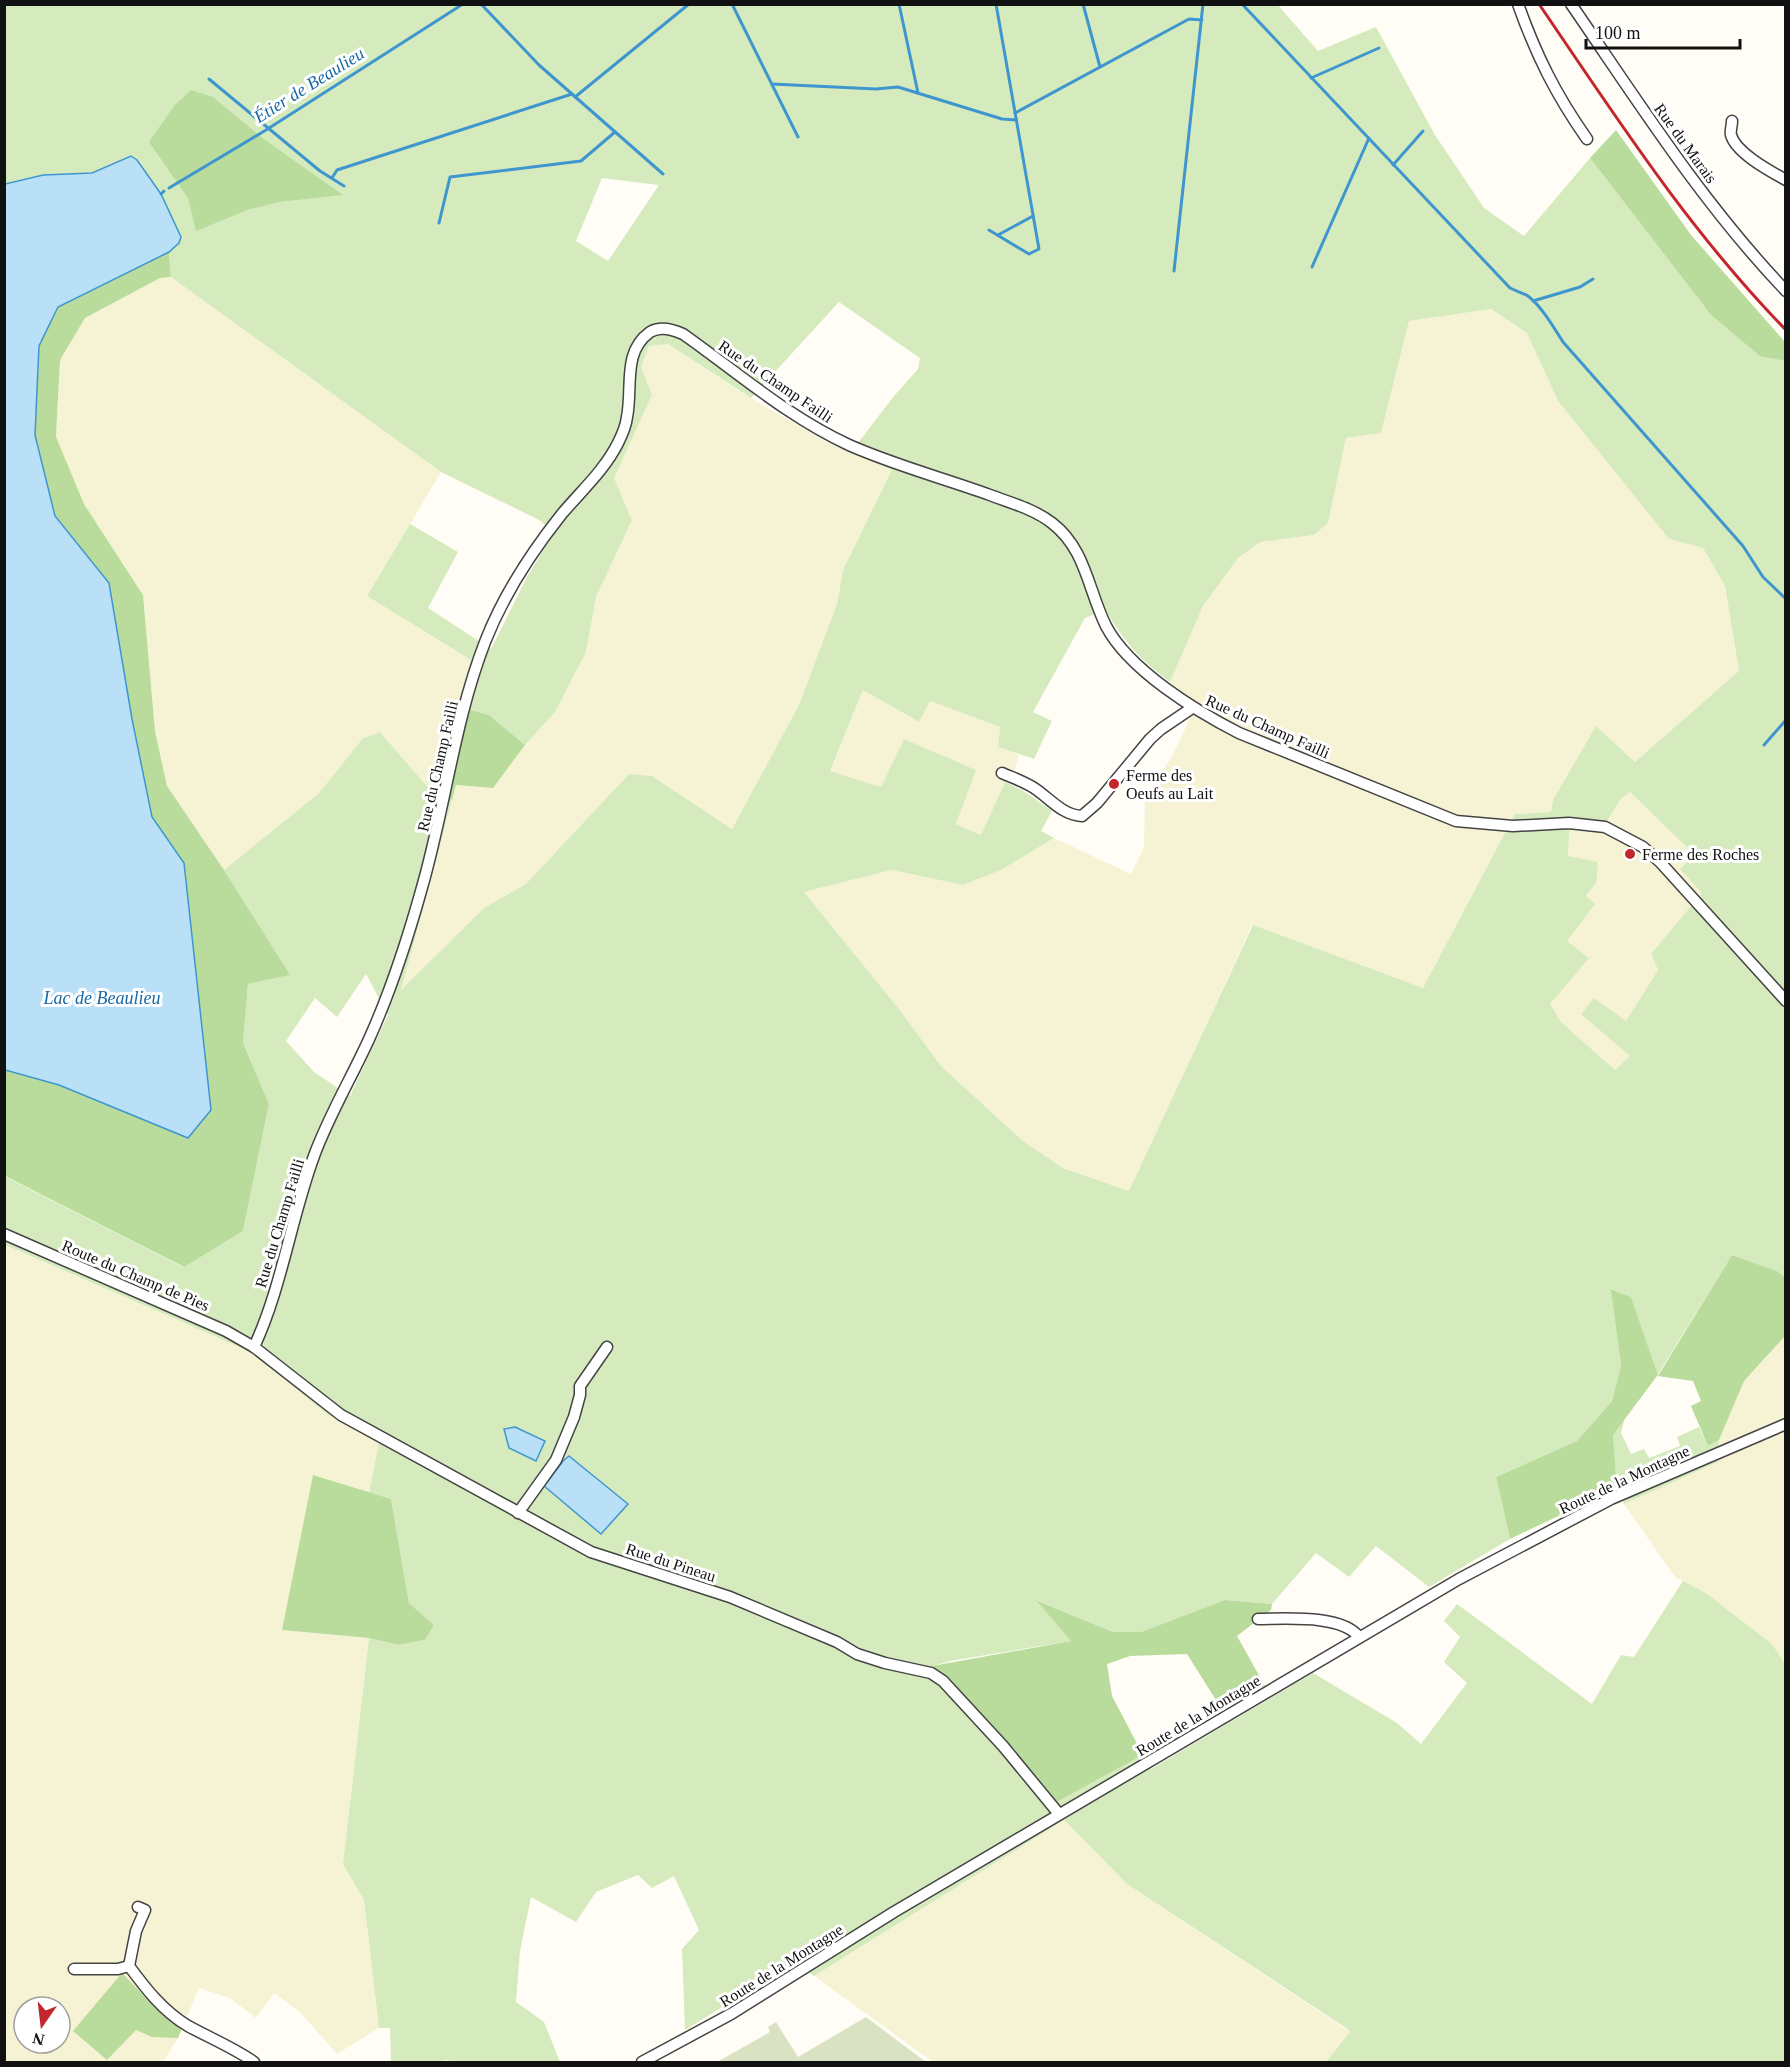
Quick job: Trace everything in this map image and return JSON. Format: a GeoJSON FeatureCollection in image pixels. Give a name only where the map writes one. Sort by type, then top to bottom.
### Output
{"type":"FeatureCollection","features":[{"type":"Feature","properties":{"kind":"street"},"geometry":{"type":"LineString","coordinates":[[1518,4],[1549,81],[1587,139]]}},
{"type":"Feature","properties":{"kind":"street","name":"Rue du Marais"},"geometry":{"type":"LineString","coordinates":[[1571,4],[1673,154],[1726,224],[1785,291]]}},
{"type":"Feature","properties":{"kind":"street"},"geometry":{"type":"LineString","coordinates":[[1732,121],[1730,134],[1737,146],[1762,167],[1785,180]]}},
{"type":"Feature","properties":{"kind":"street","name":"Rue du Champ Failli"},"geometry":{"type":"LineString","coordinates":[[254,1347],[275,1288],[315,1154],[379,1017],[405,944],[431,858],[463,712],[484,644],[527,560],[616,447],[624,430],[627,416],[632,356],[642,338],[654,329],[666,329],[682,334],[780,406],[825,433],[872,454],[1022,507],[1050,522],[1062,531],[1076,548],[1101,613],[1118,643],[1134,661],[1192,708],[1239,733],[1456,821],[1513,826],[1547,823],[1587,824],[1605,827],[1642,847],[1660,862],[1785,1001]]}},
{"type":"Feature","properties":{"kind":"street"},"geometry":{"type":"LineString","coordinates":[[1002,772],[1036,789],[1066,812],[1074,816],[1082,816],[1097,803],[1150,739],[1192,708]]}},
{"type":"Feature","properties":{"kind":"street","name":"Route du Champ de Pies"},"geometry":{"type":"LineString","coordinates":[[4,1234],[226,1331],[254,1347]]}},
{"type":"Feature","properties":{"kind":"street","name":"Rue du Pineau"},"geometry":{"type":"LineString","coordinates":[[254,1347],[341,1415],[591,1552],[730,1597],[837,1642],[857,1654],[931,1673],[943,1681],[1003,1746],[1059,1814]]}},
{"type":"Feature","properties":{"kind":"street"},"geometry":{"type":"LineString","coordinates":[[518,1513],[556,1460],[574,1418],[580,1386],[607,1347]]}},
{"type":"Feature","properties":{"kind":"street","name":"Route de la Montagne"},"geometry":{"type":"LineString","coordinates":[[642,2062],[731,2014],[894,1912],[1459,1580],[1576,1516],[1642,1484],[1785,1424]]}},
{"type":"Feature","properties":{"kind":"street"},"geometry":{"type":"LineString","coordinates":[[1258,1619],[1318,1620],[1347,1627],[1359,1637]]}},
{"type":"Feature","properties":{"kind":"street"},"geometry":{"type":"LineString","coordinates":[[138,1907],[145,1910],[136,1931],[129,1966],[148,1992],[166,2010],[187,2025],[254,2062]]}},
{"type":"Feature","properties":{"kind":"street"},"geometry":{"type":"LineString","coordinates":[[74,1969],[118,1969],[129,1966]]}},
{"type":"Feature","properties":{"kind":"shaded area"},"geometry":{"type":"Polygon","coordinates":[[[171,277],[441,472],[367,596],[471,660],[431,791],[380,732],[363,738],[319,793],[224,870],[167,786],[155,731],[143,595],[84,504],[56,438],[60,360],[85,318],[160,278],[171,277]]]}},
{"type":"Feature","properties":{"kind":"shaded area"},"geometry":{"type":"Polygon","coordinates":[[[1491,309],[1527,333],[1558,401],[1669,539],[1703,548],[1725,586],[1739,672],[1635,762],[1596,726],[1551,812],[1515,814],[1423,988],[1252,925],[1130,1191],[1063,1168],[1023,1141],[941,1066],[899,1009],[804,892],[892,870],[963,885],[1001,870],[1054,838],[1131,874],[1144,847],[1145,800],[1174,752],[1197,704],[1170,682],[1203,606],[1238,558],[1260,542],[1314,535],[1328,523],[1346,438],[1381,433],[1409,321],[1491,309]]]}},
{"type":"Feature","properties":{"kind":"shaded area"},"geometry":{"type":"Polygon","coordinates":[[[668,344],[742,393],[825,441],[893,470],[843,570],[837,604],[799,705],[732,829],[652,776],[629,774],[526,885],[484,908],[400,991],[456,785],[493,788],[525,745],[555,712],[586,652],[596,597],[632,520],[614,478],[652,395],[640,367],[649,346],[668,344]]]}},
{"type":"Feature","properties":{"kind":"shaded area"},"geometry":{"type":"Polygon","coordinates":[[[863,690],[918,722],[930,701],[1000,727],[998,747],[1019,755],[1010,784],[1005,782],[981,835],[956,824],[975,770],[904,740],[881,787],[830,772],[863,690]]]}},
{"type":"Feature","properties":{"kind":"shaded area"},"geometry":{"type":"Polygon","coordinates":[[[1630,792],[1696,855],[1702,893],[1651,954],[1658,970],[1626,1021],[1581,1013],[1630,1056],[1615,1070],[1561,1022],[1549,1004],[1589,958],[1567,941],[1586,897],[1596,883],[1568,856],[1570,816],[1606,823],[1620,800],[1630,792]]]}},
{"type":"Feature","properties":{"kind":"shaded area"},"geometry":{"type":"Polygon","coordinates":[[[4,1245],[251,1352],[327,1414],[379,1442],[369,1493],[313,1475],[283,1630],[369,1638],[343,1864],[364,1899],[379,2028],[337,2054],[301,2013],[274,1993],[256,2018],[230,1998],[199,1988],[178,2038],[163,2062],[5,2062],[4,1245]]]}},
{"type":"Feature","properties":{"kind":"shaded area"},"geometry":{"type":"Polygon","coordinates":[[[1785,1336],[1785,1664],[1772,1644],[1706,1593],[1675,1577],[1624,1504],[1718,1462],[1719,1440],[1744,1381],[1785,1336]]]}},
{"type":"Feature","properties":{"kind":"shaded area"},"geometry":{"type":"Polygon","coordinates":[[[1064,1820],[1127,1884],[1350,2032],[1326,2062],[933,2062],[814,1976],[1064,1820]]]}},
{"type":"Feature","properties":{"kind":"green space"},"geometry":{"type":"Polygon","coordinates":[[[1277,4],[1318,51],[1376,27],[1435,135],[1484,208],[1524,236],[1590,158],[1711,315],[1760,355],[1785,361],[1785,1277],[1777,1271],[1732,1255],[1657,1376],[1631,1297],[1612,1289],[1621,1365],[1612,1401],[1577,1441],[1496,1477],[1510,1539],[1429,1587],[1376,1546],[1349,1577],[1316,1553],[1272,1604],[1225,1600],[1141,1632],[1113,1632],[1037,1600],[1071,1641],[950,1661],[933,1666],[1009,1746],[1055,1803],[1143,1755],[1151,1769],[1313,1673],[1397,1723],[1421,1744],[1467,1683],[1444,1662],[1460,1637],[1444,1621],[1457,1604],[1592,1704],[1621,1655],[1634,1657],[1683,1581],[1706,1593],[1772,1644],[1785,1664],[1785,2062],[1326,2062],[1350,2032],[1346,2028],[1127,1884],[1064,1820],[814,1976],[795,1962],[685,2030],[682,1949],[699,1930],[674,1876],[652,1888],[638,1875],[596,1892],[576,1922],[531,1897],[520,1951],[516,2002],[544,2022],[560,2062],[444,2060],[443,2062],[391,2062],[390,2028],[379,2028],[364,1900],[343,1864],[369,1638],[398,1645],[425,1640],[434,1625],[409,1603],[391,1499],[369,1493],[379,1442],[327,1414],[251,1352],[5,1245],[4,1176],[183,1267],[243,1231],[269,1104],[243,1043],[248,984],[289,975],[224,870],[319,793],[363,738],[380,732],[431,791],[452,800],[401,990],[484,908],[526,884],[629,774],[652,776],[732,829],[799,705],[837,604],[843,570],[892,470],[851,452],[918,369],[920,358],[839,302],[751,398],[668,344],[649,346],[641,367],[652,395],[614,478],[632,520],[596,597],[586,652],[555,712],[525,745],[489,715],[457,706],[471,660],[367,596],[410,524],[458,552],[428,608],[491,649],[527,577],[554,533],[539,520],[441,472],[171,277],[169,252],[179,243],[161,194],[137,160],[131,156],[92,173],[43,175],[5,184],[5,5],[1277,4]],[[602,178],[576,241],[608,261],[659,185],[602,178]],[[1491,309],[1409,321],[1381,433],[1346,438],[1328,523],[1314,535],[1260,542],[1238,558],[1203,606],[1170,682],[1133,649],[1105,610],[1085,618],[1033,712],[1052,721],[1034,759],[998,747],[1000,727],[930,701],[919,722],[863,690],[830,771],[881,787],[904,739],[976,770],[956,824],[981,835],[1005,782],[1022,790],[1052,811],[1041,831],[1054,838],[1001,870],[963,885],[892,870],[804,892],[899,1009],[941,1066],[1023,1141],[1063,1168],[1129,1191],[1253,925],[1423,988],[1515,814],[1551,812],[1553,800],[1596,726],[1635,762],[1739,671],[1725,586],[1703,548],[1669,539],[1558,401],[1527,333],[1491,309]],[[1630,792],[1620,800],[1606,823],[1570,816],[1568,856],[1598,862],[1596,883],[1586,896],[1595,904],[1567,941],[1589,958],[1550,1004],[1561,1022],[1615,1070],[1630,1056],[1581,1014],[1594,998],[1626,1021],[1658,970],[1651,954],[1702,893],[1680,869],[1695,855],[1630,792]],[[366,974],[337,1017],[315,998],[286,1041],[314,1072],[350,1096],[388,1015],[366,974]]]}},
{"type":"Feature","properties":{"kind":"green space"},"geometry":{"type":"Polygon","coordinates":[[[191,90],[213,97],[261,137],[343,195],[278,202],[247,210],[196,231],[188,198],[149,142],[174,106],[191,90]]]}},
{"type":"Feature","properties":{"kind":"green space"},"geometry":{"type":"Polygon","coordinates":[[[1616,130],[1691,235],[1785,342],[1785,361],[1760,356],[1711,315],[1590,158],[1616,130]]]}},
{"type":"Feature","properties":{"kind":"green space"},"geometry":{"type":"Polygon","coordinates":[[[169,252],[171,277],[160,278],[85,318],[60,360],[56,437],[84,504],[143,595],[155,731],[167,786],[224,870],[290,975],[248,984],[243,1043],[269,1104],[243,1231],[184,1267],[5,1176],[4,1070],[59,1085],[211,1110],[184,863],[152,817],[132,719],[109,583],[55,516],[35,435],[39,346],[58,307],[169,252]]]}},
{"type":"Feature","properties":{"kind":"green space"},"geometry":{"type":"Polygon","coordinates":[[[457,706],[489,715],[525,745],[493,788],[456,785],[452,800],[431,791],[457,706]]]}},
{"type":"Feature","properties":{"kind":"green space"},"geometry":{"type":"Polygon","coordinates":[[[1732,1255],[1777,1271],[1785,1277],[1785,1336],[1744,1381],[1719,1440],[1708,1446],[1691,1406],[1701,1401],[1693,1381],[1657,1376],[1613,1435],[1617,1488],[1510,1539],[1496,1477],[1577,1441],[1612,1401],[1621,1365],[1611,1289],[1631,1297],[1658,1376],[1732,1255]]]}},
{"type":"Feature","properties":{"kind":"green space"},"geometry":{"type":"Polygon","coordinates":[[[1625,1417],[1621,1433],[1631,1454],[1644,1449],[1649,1458],[1680,1446],[1677,1437],[1699,1427],[1708,1446],[1719,1440],[1718,1462],[1624,1504],[1617,1488],[1613,1435],[1625,1417]]]}},
{"type":"Feature","properties":{"kind":"green space"},"geometry":{"type":"Polygon","coordinates":[[[313,1475],[391,1499],[409,1603],[434,1625],[425,1640],[398,1645],[369,1638],[282,1630],[313,1475]]]}},
{"type":"Feature","properties":{"kind":"green space"},"geometry":{"type":"Polygon","coordinates":[[[1036,1600],[1113,1632],[1141,1632],[1225,1600],[1272,1604],[1271,1610],[1237,1636],[1265,1686],[1221,1708],[1187,1654],[1130,1656],[1107,1664],[1112,1696],[1143,1755],[1055,1803],[1009,1746],[932,1666],[1071,1641],[1036,1600]]]}},
{"type":"Feature","properties":{"kind":"green space"},"geometry":{"type":"Polygon","coordinates":[[[122,1973],[148,2000],[184,2022],[178,2038],[152,2037],[136,2030],[107,2060],[73,2031],[122,1973]]]}},
{"type":"Feature","properties":{"kind":"green space"},"geometry":{"type":"Polygon","coordinates":[[[866,2017],[926,2062],[717,2062],[770,2032],[768,2027],[776,2022],[798,2057],[866,2017]]]}},
{"type":"Feature","properties":{"kind":"water","name":"Lac de Beaulieu"},"geometry":{"type":"Polygon","coordinates":[[[131,156],[137,160],[161,194],[181,237],[179,243],[169,252],[58,307],[39,346],[35,435],[55,516],[109,583],[132,719],[152,817],[184,863],[211,1110],[188,1138],[59,1085],[5,1070],[5,184],[43,175],[92,173],[131,156]]]}},
{"type":"Feature","properties":{"kind":"water"},"geometry":{"type":"Polygon","coordinates":[[[515,1427],[545,1441],[536,1461],[509,1448],[504,1429],[515,1427]]]}},
{"type":"Feature","properties":{"kind":"water"},"geometry":{"type":"Polygon","coordinates":[[[569,1456],[628,1504],[601,1534],[544,1486],[569,1456]]]}},
{"type":"Feature","properties":{"kind":"waterway","name":"Étier de Beaulieu"},"geometry":{"type":"LineString","coordinates":[[169,188],[266,130],[463,4]]}},
{"type":"Feature","properties":{"kind":"waterway"},"geometry":{"type":"LineString","coordinates":[[481,4],[539,65],[663,174]]}},
{"type":"Feature","properties":{"kind":"waterway"},"geometry":{"type":"LineString","coordinates":[[575,97],[689,4]]}},
{"type":"Feature","properties":{"kind":"waterway"},"geometry":{"type":"LineString","coordinates":[[732,4],[798,137]]}},
{"type":"Feature","properties":{"kind":"waterway"},"geometry":{"type":"LineString","coordinates":[[899,4],[918,93]]}},
{"type":"Feature","properties":{"kind":"waterway"},"geometry":{"type":"LineString","coordinates":[[989,230],[1029,254],[1039,249],[996,4]]}},
{"type":"Feature","properties":{"kind":"waterway"},"geometry":{"type":"LineString","coordinates":[[1083,4],[1100,67]]}},
{"type":"Feature","properties":{"kind":"waterway"},"geometry":{"type":"LineString","coordinates":[[1174,271],[1203,4]]}},
{"type":"Feature","properties":{"kind":"waterway"},"geometry":{"type":"LineString","coordinates":[[1242,4],[1510,288],[1528,296],[1538,306],[1563,342],[1743,546],[1763,577],[1786,599]]}},
{"type":"Feature","properties":{"kind":"waterway"},"geometry":{"type":"LineString","coordinates":[[1015,113],[1189,19],[1202,20]]}},
{"type":"Feature","properties":{"kind":"waterway"},"geometry":{"type":"LineString","coordinates":[[1311,78],[1379,48]]}},
{"type":"Feature","properties":{"kind":"waterway"},"geometry":{"type":"LineString","coordinates":[[209,79],[320,171],[344,186]]}},
{"type":"Feature","properties":{"kind":"waterway"},"geometry":{"type":"LineString","coordinates":[[772,84],[876,89],[898,87],[1002,119],[1016,120]]}},
{"type":"Feature","properties":{"kind":"waterway"},"geometry":{"type":"LineString","coordinates":[[332,178],[337,170],[572,94]]}},
{"type":"Feature","properties":{"kind":"waterway"},"geometry":{"type":"LineString","coordinates":[[1393,165],[1423,131]]}},
{"type":"Feature","properties":{"kind":"waterway"},"geometry":{"type":"LineString","coordinates":[[439,223],[450,177],[581,161],[615,132]]}},
{"type":"Feature","properties":{"kind":"waterway"},"geometry":{"type":"LineString","coordinates":[[1312,267],[1369,138]]}},
{"type":"Feature","properties":{"kind":"waterway","name":"Étier de Beaulieu"},"geometry":{"type":"LineString","coordinates":[[161,194],[164,191]]}},
{"type":"Feature","properties":{"kind":"waterway"},"geometry":{"type":"LineString","coordinates":[[998,235],[1033,216]]}},
{"type":"Feature","properties":{"kind":"waterway"},"geometry":{"type":"LineString","coordinates":[[1533,301],[1580,287],[1593,279]]}},
{"type":"Feature","properties":{"kind":"waterway"},"geometry":{"type":"LineString","coordinates":[[1764,745],[1786,720]]}},
{"type":"Feature","properties":{"kind":"railway"},"geometry":{"type":"LineString","coordinates":[[1539,4],[1655,173],[1686,214],[1718,254],[1786,330]]}},
{"type":"Feature","properties":{"kind":"place","name":"Ferme des Oeufs au Lait"},"geometry":{"type":"Point","coordinates":[1114,784]}},
{"type":"Feature","properties":{"kind":"place","name":"Ferme des Roches"},"geometry":{"type":"Point","coordinates":[1630,854]}}]}
